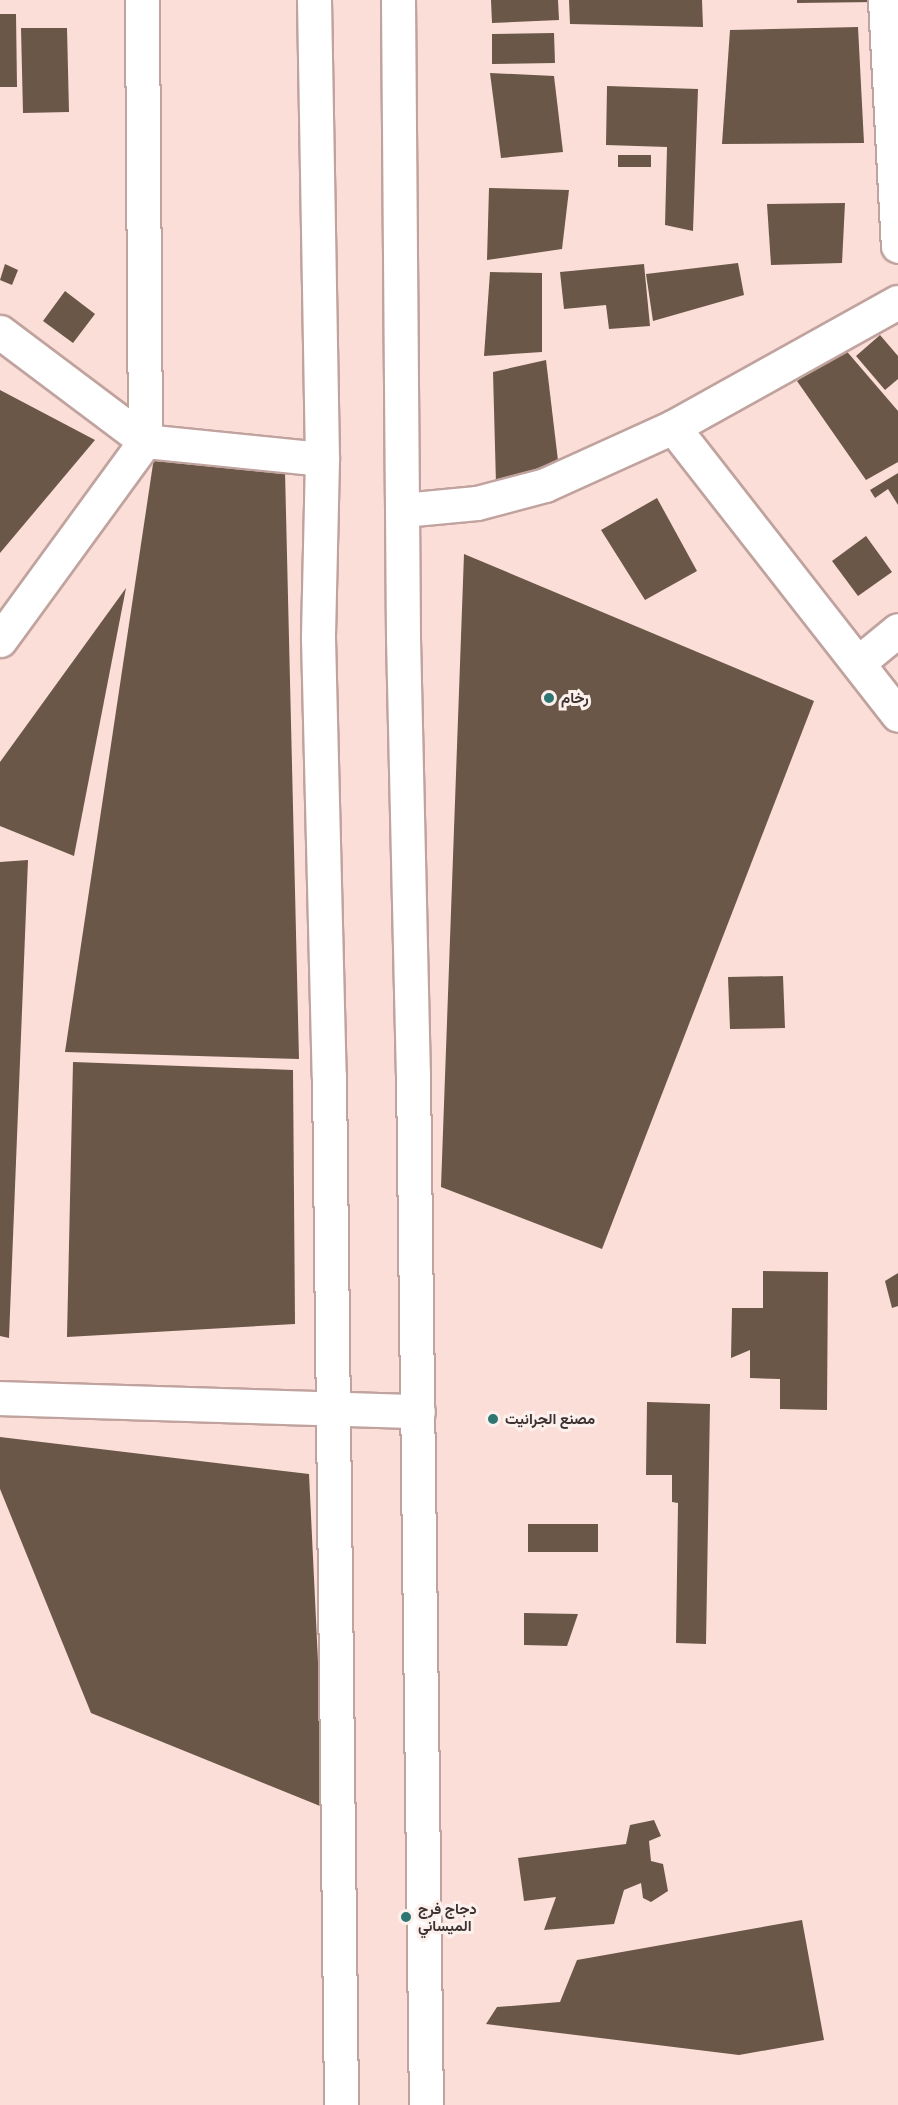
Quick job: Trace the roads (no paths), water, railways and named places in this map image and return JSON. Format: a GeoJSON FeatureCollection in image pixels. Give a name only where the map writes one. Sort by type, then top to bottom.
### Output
{"type":"FeatureCollection","features":[{"type":"Feature","properties":{"kind":"main road"},"geometry":{"type":"LineString","coordinates":[[0,640],[145,441],[142,0]]}},
{"type":"Feature","properties":{"kind":"main road"},"geometry":{"type":"LineString","coordinates":[[314,0],[322,459],[318,638],[334,1408],[341,2105]]}},
{"type":"Feature","properties":{"kind":"main road"},"geometry":{"type":"LineString","coordinates":[[398,0],[426,2105]]}},
{"type":"Feature","properties":{"kind":"main road"},"geometry":{"type":"LineString","coordinates":[[885,0],[898,246]]}},
{"type":"Feature","properties":{"kind":"main road"},"geometry":{"type":"LineString","coordinates":[[403,510],[477,503],[545,485],[673,427],[898,302]]}},
{"type":"Feature","properties":{"kind":"main road"},"geometry":{"type":"LineString","coordinates":[[0,332],[145,441],[322,459]]}},
{"type":"Feature","properties":{"kind":"main road"},"geometry":{"type":"LineString","coordinates":[[673,427],[859,662],[898,715]]}},
{"type":"Feature","properties":{"kind":"main road"},"geometry":{"type":"LineString","coordinates":[[859,662],[898,630]]}},
{"type":"Feature","properties":{"kind":"main road"},"geometry":{"type":"LineString","coordinates":[[0,1398],[418,1411]]}},
{"type":"Feature","properties":{"kind":"place","name":"رخام"},"geometry":{"type":"Point","coordinates":[549,698]}},
{"type":"Feature","properties":{"kind":"place","name":"مصنع الجرانيت"},"geometry":{"type":"Point","coordinates":[493,1419]}},
{"type":"Feature","properties":{"kind":"place","name":"دجاج فرج الميساني"},"geometry":{"type":"Point","coordinates":[406,1917]}}]}
